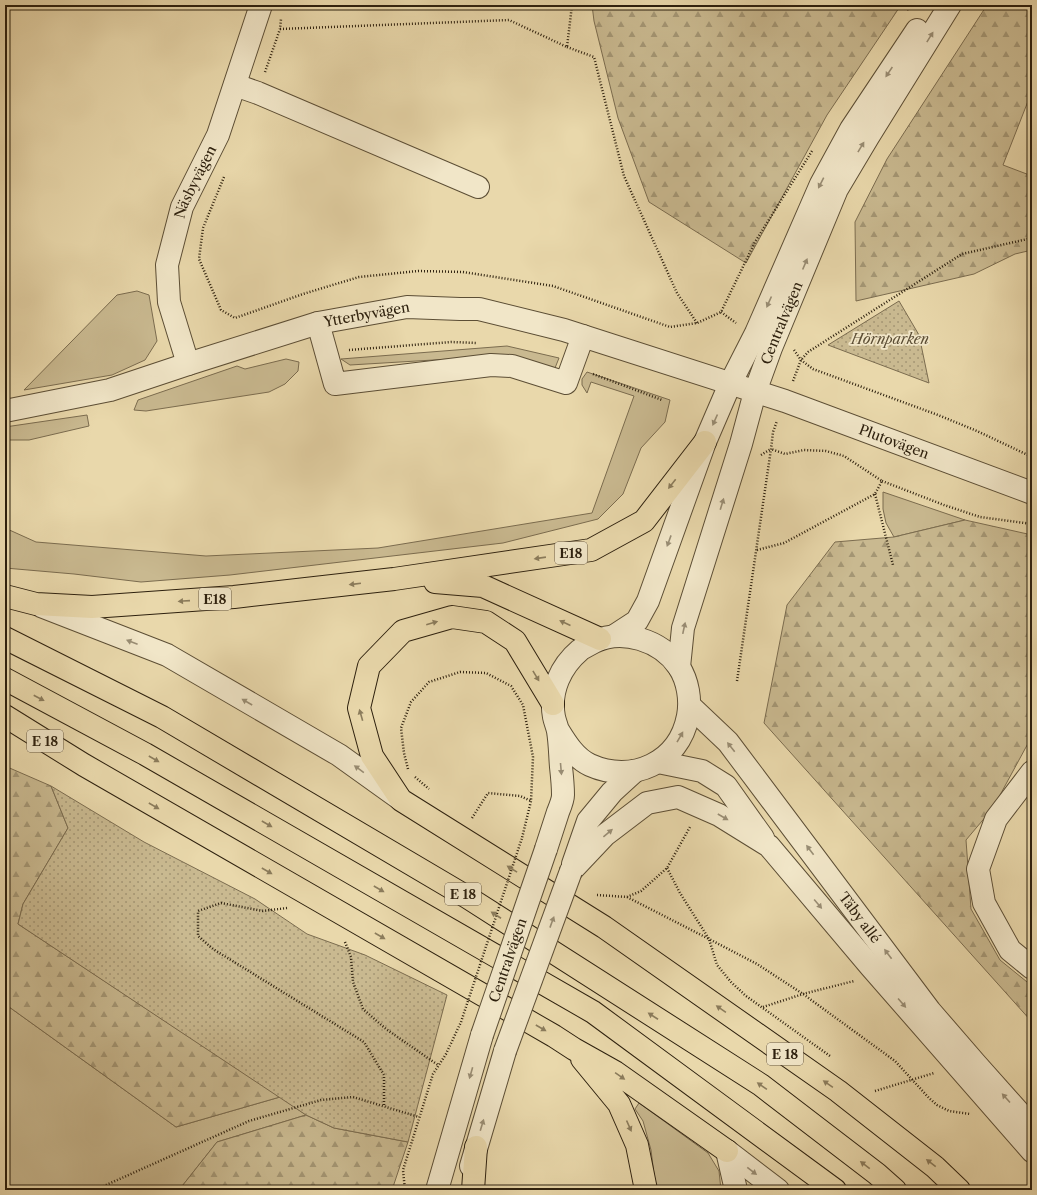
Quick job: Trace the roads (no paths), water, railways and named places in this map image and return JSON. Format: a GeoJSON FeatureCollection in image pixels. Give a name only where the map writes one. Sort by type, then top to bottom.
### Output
{"type":"FeatureCollection","features":[{"type":"Feature","properties":{"kind":"highway","name":"E18"},"geometry":{"type":"LineString","coordinates":[[5,596],[36,604],[92,607],[234,597],[394,579],[591,550],[644,521],[704,442]]}},
{"type":"Feature","properties":{"kind":"highway","name":"E18"},"geometry":{"type":"LineString","coordinates":[[394,579],[484,586],[607,637]]}},
{"type":"Feature","properties":{"kind":"highway","name":"E 18"},"geometry":{"type":"LineString","coordinates":[[553,704],[515,641],[486,622],[452,617],[403,631],[369,666],[359,708],[372,756],[402,800],[611,932],[838,1091],[936,1167],[959,1190]]}},
{"type":"Feature","properties":{"kind":"highway","name":"E 18"},"geometry":{"type":"LineString","coordinates":[[5,638],[162,717],[467,897],[761,1085],[877,1174],[895,1190]]}},
{"type":"Feature","properties":{"kind":"highway","name":"E 18"},"geometry":{"type":"LineString","coordinates":[[5,679],[145,754],[593,1012],[835,1190]]}},
{"type":"Feature","properties":{"kind":"highway","name":"E 18"},"geometry":{"type":"LineString","coordinates":[[5,716],[84,766],[527,1020],[574,1049],[619,1104],[637,1146],[646,1190]]}},
{"type":"Feature","properties":{"kind":"highway"},"geometry":{"type":"LineString","coordinates":[[574,1049],[615,1072],[727,1151]]}},
{"type":"Feature","properties":{"kind":"highway"},"geometry":{"type":"LineString","coordinates":[[474,1190],[476,1147]]}},
{"type":"Feature","properties":{"kind":"street","name":"Näsbyvägen"},"geometry":{"type":"LineString","coordinates":[[188,364],[168,302],[168,265],[182,207],[218,135],[262,5]]}},
{"type":"Feature","properties":{"kind":"street","name":"Centralvägen"},"geometry":{"type":"LineString","coordinates":[[437,1190],[482,1035],[564,796],[558,730],[554,717],[553,704],[556,683],[566,664],[581,649],[637,621],[648,601],[704,442],[730,384],[756,333],[820,184],[851,129],[934,5]]}},
{"type":"Feature","properties":{"kind":"street","name":"Centralvägen"},"geometry":{"type":"LineString","coordinates":[[679,667],[683,628],[741,444],[755,392],[771,348],[836,189],[950,5]]}},
{"type":"Feature","properties":{"kind":"street"},"geometry":{"type":"LineString","coordinates":[[235,85],[258,93],[478,187]]}},
{"type":"Feature","properties":{"kind":"street","name":"Ytterbyvägen"},"geometry":{"type":"LineString","coordinates":[[5,411],[110,390],[318,323],[407,307],[479,309],[564,330],[730,384]]}},
{"type":"Feature","properties":{"kind":"street"},"geometry":{"type":"LineString","coordinates":[[318,323],[335,384],[491,365],[512,366],[566,384],[583,336]]}},
{"type":"Feature","properties":{"kind":"street","name":"Plutovägen"},"geometry":{"type":"LineString","coordinates":[[730,384],[785,401],[1032,493]]}},
{"type":"Feature","properties":{"kind":"street"},"geometry":{"type":"LineString","coordinates":[[36,604],[167,655],[339,755],[402,800]]}},
{"type":"Feature","properties":{"kind":"street","name":"Centralvägen"},"geometry":{"type":"LineString","coordinates":[[558,730],[571,750],[589,765],[612,772],[635,771],[647,768],[658,762],[675,747],[686,728],[690,706],[687,686],[679,667],[666,653],[651,642],[633,637],[607,637]]}},
{"type":"Feature","properties":{"kind":"street","name":"Täby allé"},"geometry":{"type":"LineString","coordinates":[[690,706],[728,742],[930,1011],[1032,1127]]}},
{"type":"Feature","properties":{"kind":"street","name":"Täby allé"},"geometry":{"type":"LineString","coordinates":[[658,762],[702,771],[726,786],[769,846],[871,967],[1032,1151]]}},
{"type":"Feature","properties":{"kind":"street","name":"Centralvägen"},"geometry":{"type":"LineString","coordinates":[[464,1190],[505,1051],[588,821],[612,792],[635,771]]}},
{"type":"Feature","properties":{"kind":"street"},"geometry":{"type":"LineString","coordinates":[[1032,772],[996,819],[978,868],[984,903],[1010,950],[1032,968]]}},
{"type":"Feature","properties":{"kind":"street","name":"Täby allé"},"geometry":{"type":"LineString","coordinates":[[571,871],[605,835],[647,803],[678,797],[719,815],[769,846]]}},
{"type":"Feature","properties":{"kind":"street"},"geometry":{"type":"LineString","coordinates":[[727,1151],[736,1190]]}},
{"type":"Feature","properties":{"kind":"street"},"geometry":{"type":"LineString","coordinates":[[727,1151],[778,1190]]}},
{"type":"Feature","properties":{"kind":"park label","name":"Hörnparken"},"geometry":{"type":"Point","coordinates":[890,339]}}]}
